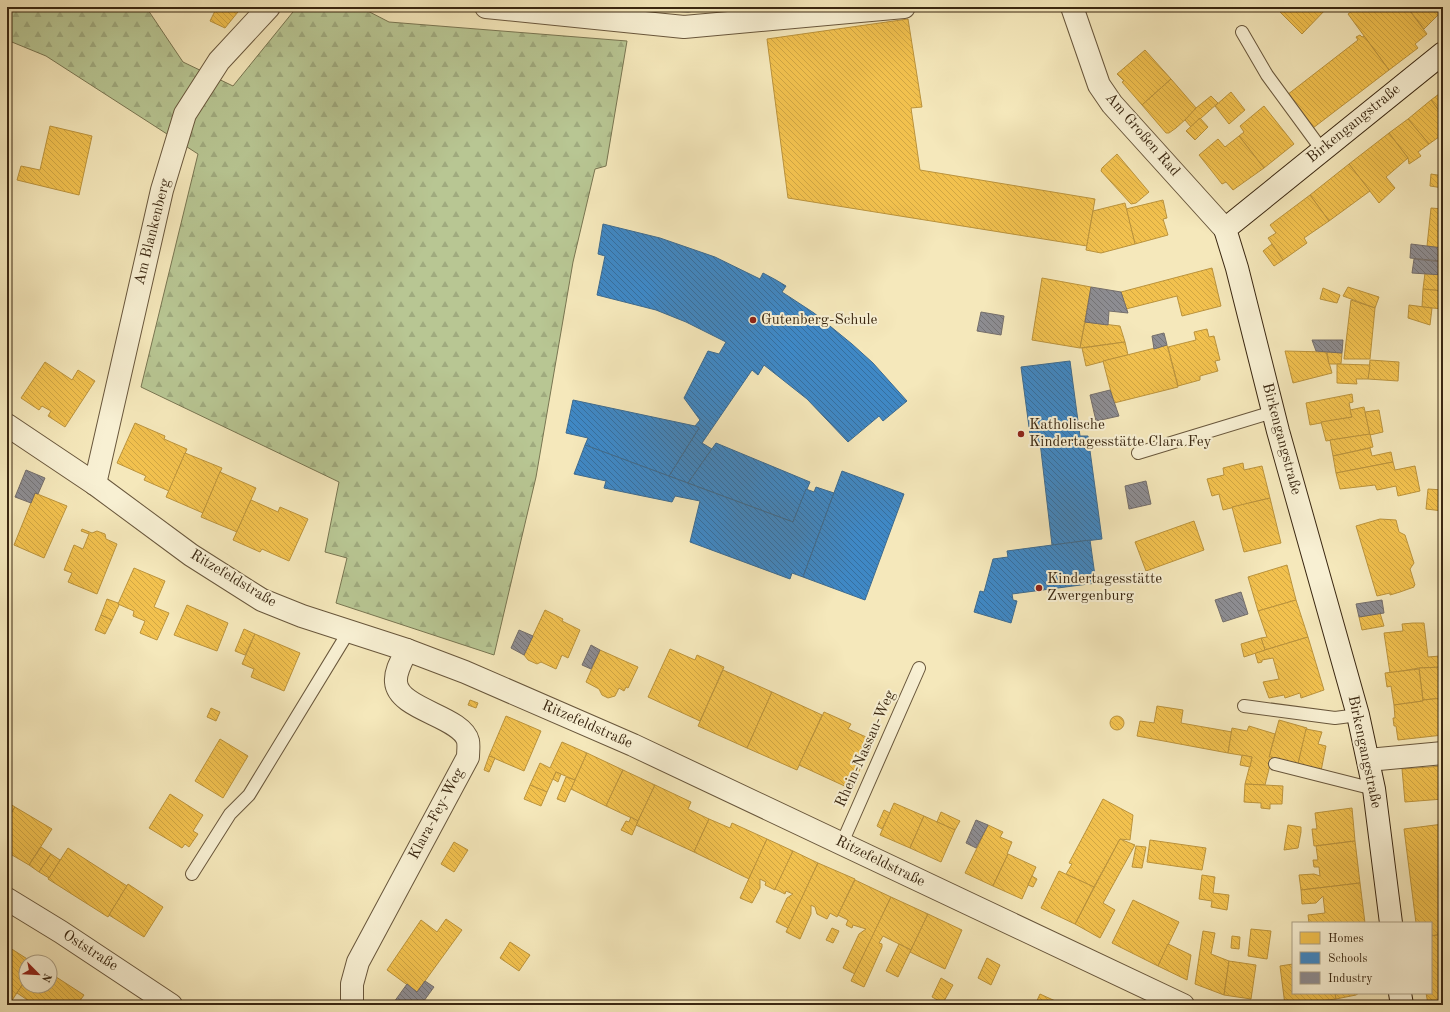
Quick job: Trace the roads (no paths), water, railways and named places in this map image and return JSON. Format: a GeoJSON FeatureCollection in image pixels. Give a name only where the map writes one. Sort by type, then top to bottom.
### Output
{"type":"FeatureCollection","features":[{"type":"Feature","properties":{"kind":"street","name":"Am Blankenberg"},"geometry":{"type":"LineString","coordinates":[[95,484],[162,190],[185,114],[219,61],[269,7]]}},
{"type":"Feature","properties":{"kind":"street"},"geometry":{"type":"LineString","coordinates":[[486,7],[684,28],[904,7]]}},
{"type":"Feature","properties":{"kind":"street","name":"Am Großen Rad"},"geometry":{"type":"LineString","coordinates":[[1072,7],[1099,85],[1112,104],[1225,229]]}},
{"type":"Feature","properties":{"kind":"street","name":"Birkengangstraße"},"geometry":{"type":"LineString","coordinates":[[1391,922],[1374,789],[1358,715],[1273,412],[1237,268],[1225,229],[1443,53]]}},
{"type":"Feature","properties":{"kind":"street","name":"Ritzefeldstraße"},"geometry":{"type":"LineString","coordinates":[[7,425],[95,484],[191,555],[262,600],[302,616],[407,650],[465,672],[633,745],[1182,1005]]}},
{"type":"Feature","properties":{"kind":"street","name":"Klara-Fey-Weg"},"geometry":{"type":"LineString","coordinates":[[352,1005],[352,984],[358,962],[468,757],[468,741],[460,728],[404,698],[396,683],[397,670],[407,650]]}},
{"type":"Feature","properties":{"kind":"street"},"geometry":{"type":"LineString","coordinates":[[1368,760],[1443,753]]}},
{"type":"Feature","properties":{"kind":"street","name":"Oststraße"},"geometry":{"type":"LineString","coordinates":[[7,898],[61,932],[163,1002]]}},
{"type":"Feature","properties":{"kind":"street"},"geometry":{"type":"LineString","coordinates":[[1400,994],[1402,1005]]}},
{"type":"Feature","properties":{"kind":"lane"},"geometry":{"type":"LineString","coordinates":[[1242,32],[1267,75],[1322,150]]}},
{"type":"Feature","properties":{"kind":"lane"},"geometry":{"type":"LineString","coordinates":[[1138,452],[1273,412]]}},
{"type":"Feature","properties":{"kind":"lane"},"geometry":{"type":"LineString","coordinates":[[192,874],[230,814],[249,795],[349,631]]}},
{"type":"Feature","properties":{"kind":"lane","name":"Rhein-Nassau-Weg"},"geometry":{"type":"LineString","coordinates":[[842,843],[919,668]]}},
{"type":"Feature","properties":{"kind":"lane"},"geometry":{"type":"LineString","coordinates":[[1244,706],[1334,718],[1358,715]]}},
{"type":"Feature","properties":{"kind":"lane"},"geometry":{"type":"LineString","coordinates":[[1275,764],[1374,789]]}},
{"type":"Feature","properties":{"kind":"place","name":"Gutenberg-Schule"},"geometry":{"type":"Point","coordinates":[753,320]}},
{"type":"Feature","properties":{"kind":"place","name":"Katholische Kindertagesstätte Clara Fey"},"geometry":{"type":"Point","coordinates":[1021,434]}},
{"type":"Feature","properties":{"kind":"place","name":"Kindertagesstätte Zwergenburg"},"geometry":{"type":"Point","coordinates":[1039,588]}}]}
